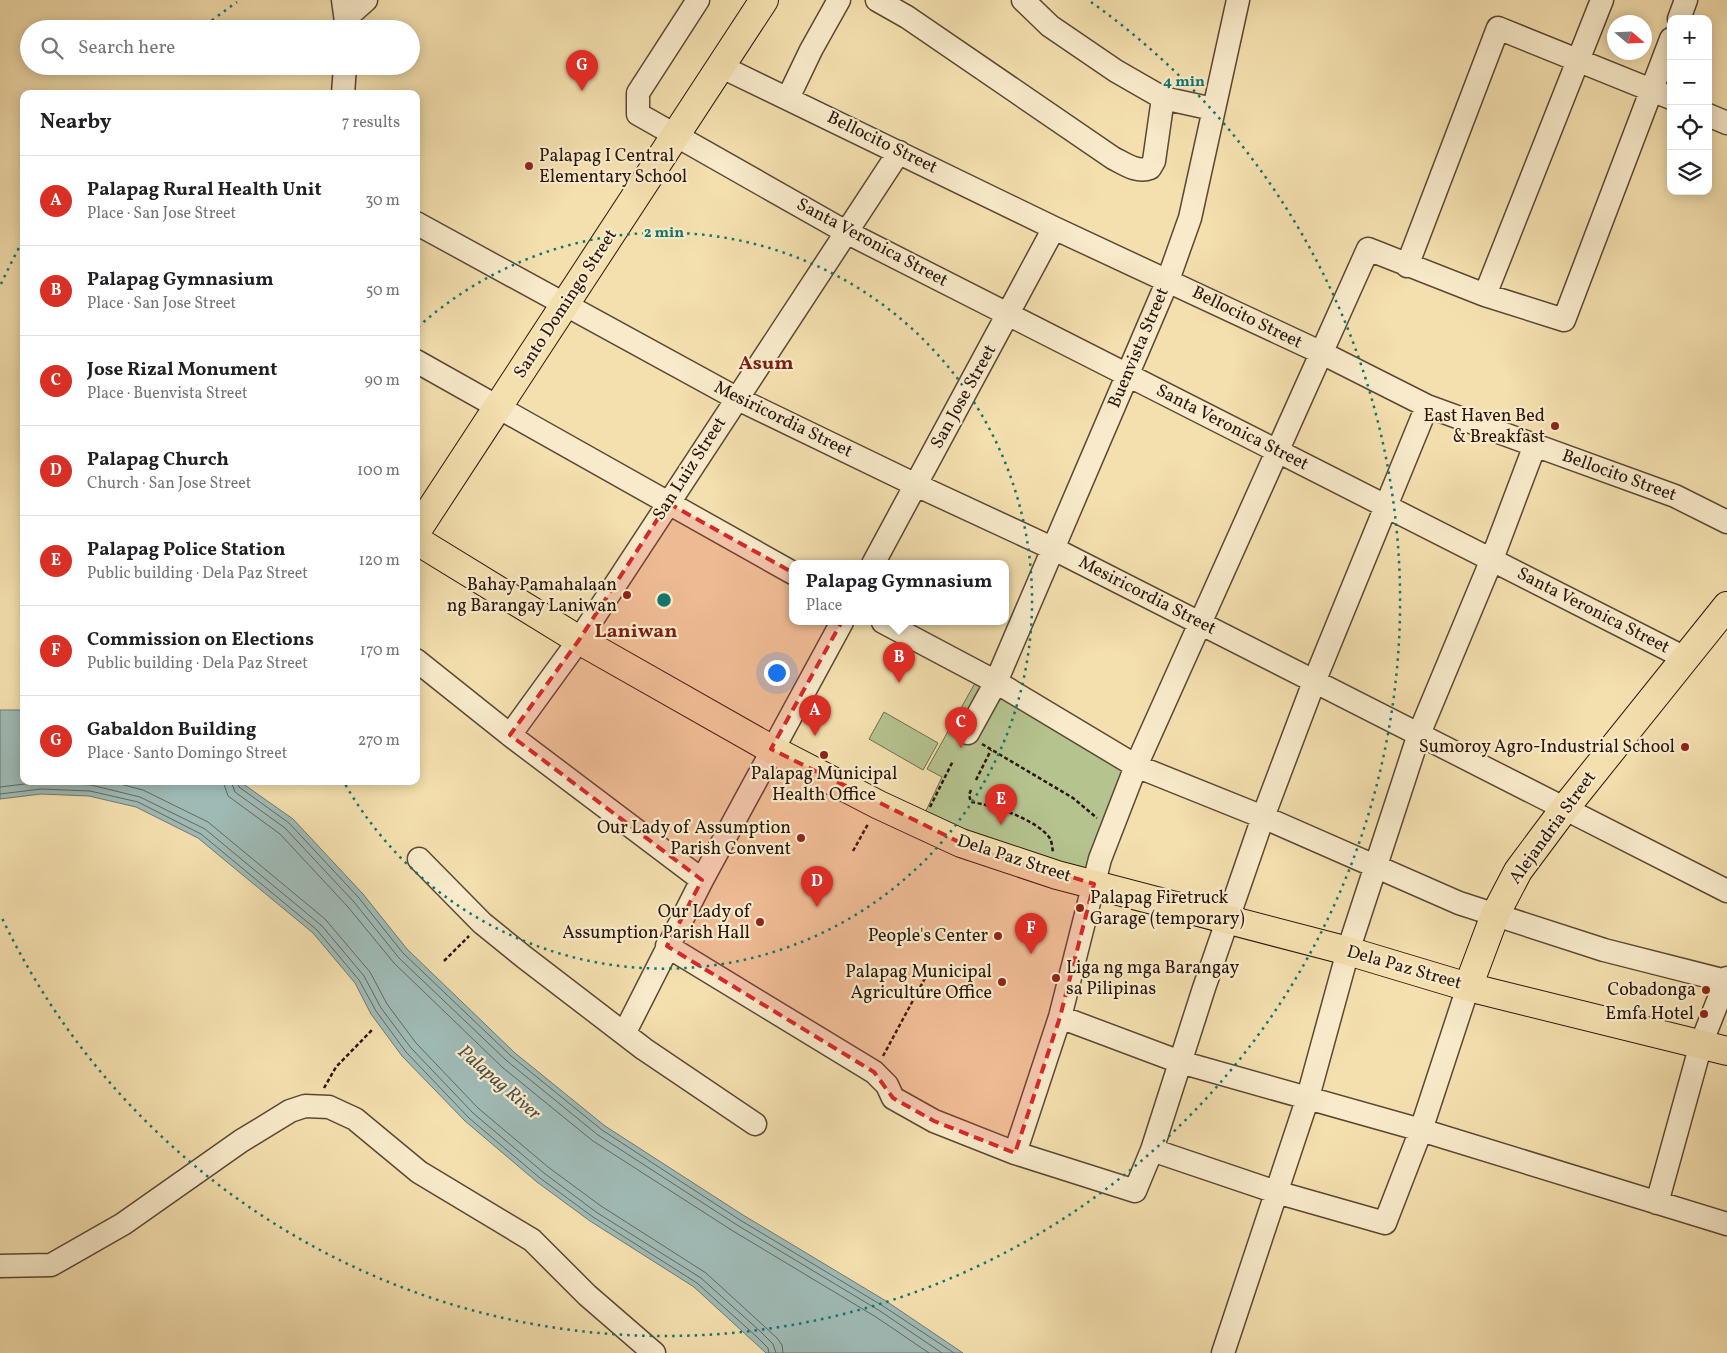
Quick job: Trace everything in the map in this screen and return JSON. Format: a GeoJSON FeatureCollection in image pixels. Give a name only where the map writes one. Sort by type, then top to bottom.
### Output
{"type":"FeatureCollection","features":[{"type":"Feature","properties":{"kind":"main road","name":"Santo Domingo Street"},"geometry":{"type":"LineString","coordinates":[[420,526],[764,0]]}},
{"type":"Feature","properties":{"kind":"main road","name":"Dela Paz Street"},"geometry":{"type":"LineString","coordinates":[[420,542],[579,640],[771,749],[879,805],[961,843],[1049,872],[1348,951],[1468,986],[1727,1051]]}},
{"type":"Feature","properties":{"kind":"main road","name":"Alejandria Street"},"geometry":{"type":"LineString","coordinates":[[1468,986],[1494,915],[1518,872],[1565,808],[1727,606]]}},
{"type":"Feature","properties":{"kind":"street"},"geometry":{"type":"LineString","coordinates":[[346,15],[366,0]]}},
{"type":"Feature","properties":{"kind":"street","name":"Santa Veronica Street"},"geometry":{"type":"LineString","coordinates":[[698,0],[638,92],[638,114],[846,232],[1128,373],[1277,452],[1492,558],[1685,658]]}},
{"type":"Feature","properties":{"kind":"street"},"geometry":{"type":"LineString","coordinates":[[788,98],[811,50],[840,0]]}},
{"type":"Feature","properties":{"kind":"street"},"geometry":{"type":"LineString","coordinates":[[877,0],[907,17],[1113,158],[1136,169],[1143,171],[1150,168],[1154,161],[1164,98]]}},
{"type":"Feature","properties":{"kind":"street"},"geometry":{"type":"LineString","coordinates":[[1023,0],[1050,26],[1116,71],[1164,98],[1213,109]]}},
{"type":"Feature","properties":{"kind":"street","name":"Buenvista Street"},"geometry":{"type":"LineString","coordinates":[[968,733],[996,682],[1168,280],[1190,218],[1238,0]]}},
{"type":"Feature","properties":{"kind":"street"},"geometry":{"type":"LineString","coordinates":[[1485,295],[1602,0]]}},
{"type":"Feature","properties":{"kind":"street"},"geometry":{"type":"LineString","coordinates":[[1680,15],[1686,0]]}},
{"type":"Feature","properties":{"kind":"street"},"geometry":{"type":"LineString","coordinates":[[1407,266],[1498,28],[1661,94]]}},
{"type":"Feature","properties":{"kind":"street"},"geometry":{"type":"LineString","coordinates":[[1015,1152],[1060,1017],[1094,884],[1136,766],[1368,249],[1407,266],[1485,295],[1564,320],[1661,94],[1667,60]]}},
{"type":"Feature","properties":{"kind":"street","name":"Bellocito Street"},"geometry":{"type":"LineString","coordinates":[[722,66],[1054,228],[1322,353],[1427,406],[1675,496],[1727,522]]}},
{"type":"Feature","properties":{"kind":"street"},"geometry":{"type":"LineString","coordinates":[[343,90],[344,75]]}},
{"type":"Feature","properties":{"kind":"street"},"geometry":{"type":"LineString","coordinates":[[1712,117],[1727,123]]}},
{"type":"Feature","properties":{"kind":"street","name":"San Luiz Street"},"geometry":{"type":"LineString","coordinates":[[510,735],[579,640],[899,152]]}},
{"type":"Feature","properties":{"kind":"street","name":"Mesiricordia Street"},"geometry":{"type":"LineString","coordinates":[[420,225],[736,398],[1054,549],[1727,891]]}},
{"type":"Feature","properties":{"kind":"street","name":"San Jose Street"},"geometry":{"type":"LineString","coordinates":[[875,560],[1054,228]]}},
{"type":"Feature","properties":{"kind":"street"},"geometry":{"type":"LineString","coordinates":[[420,363],[789,571]]}},
{"type":"Feature","properties":{"kind":"street"},"geometry":{"type":"LineString","coordinates":[[667,946],[874,1072],[888,1085],[893,1098],[934,1121],[1015,1152],[1135,1191],[1152,1150],[1263,818],[1314,682],[1427,406]]}},
{"type":"Feature","properties":{"kind":"street"},"geometry":{"type":"LineString","coordinates":[[1223,1353],[1308,1097],[1348,951],[1419,734],[1492,558],[1535,445]]}},
{"type":"Feature","properties":{"kind":"street"},"geometry":{"type":"LineString","coordinates":[[625,1032],[667,946],[771,749],[840,625]]}},
{"type":"Feature","properties":{"kind":"street"},"geometry":{"type":"LineString","coordinates":[[889,625],[996,682],[1136,766],[1263,818],[1459,903],[1604,950],[1726,979],[1701,1044],[1657,1203]]}},
{"type":"Feature","properties":{"kind":"street"},"geometry":{"type":"LineString","coordinates":[[420,663],[510,735],[702,880]]}},
{"type":"Feature","properties":{"kind":"street"},"geometry":{"type":"LineString","coordinates":[[419,860],[482,923],[699,1087],[755,1124]]}},
{"type":"Feature","properties":{"kind":"street","name":"Alejandria Street"},"geometry":{"type":"LineString","coordinates":[[1276,1192],[1385,1223],[1421,1130],[1468,986]]}},
{"type":"Feature","properties":{"kind":"street"},"geometry":{"type":"LineString","coordinates":[[1060,1017],[1180,1062],[1421,1130],[1727,1224]]}},
{"type":"Feature","properties":{"kind":"street"},"geometry":{"type":"LineString","coordinates":[[0,1266],[51,1265],[123,1224],[241,1141],[290,1111],[305,1106],[329,1107],[355,1119],[419,1172],[532,1240],[587,1295],[654,1353]]}},
{"type":"Feature","properties":{"kind":"street"},"geometry":{"type":"LineString","coordinates":[[1152,1150],[1276,1192]]}},
{"type":"Feature","properties":{"kind":"path"},"geometry":{"type":"LineString","coordinates":[[968,733],[991,750],[1073,798],[1112,830]]}},
{"type":"Feature","properties":{"kind":"path"},"geometry":{"type":"LineString","coordinates":[[976,780],[991,750]]}},
{"type":"Feature","properties":{"kind":"path"},"geometry":{"type":"LineString","coordinates":[[921,825],[953,761]]}},
{"type":"Feature","properties":{"kind":"path"},"geometry":{"type":"LineString","coordinates":[[971,790],[969,795],[971,802],[985,804],[1035,824],[1050,838],[1054,860],[1049,872]]}},
{"type":"Feature","properties":{"kind":"path"},"geometry":{"type":"LineString","coordinates":[[853,851],[879,805]]}},
{"type":"Feature","properties":{"kind":"path"},"geometry":{"type":"LineString","coordinates":[[444,961],[482,923]]}},
{"type":"Feature","properties":{"kind":"path"},"geometry":{"type":"LineString","coordinates":[[874,1072],[930,969]]}},
{"type":"Feature","properties":{"kind":"path"},"geometry":{"type":"LineString","coordinates":[[318,1106],[326,1081],[336,1067],[372,1030]]}},
{"type":"Feature","properties":{"kind":"highlighted area"},"geometry":{"type":"Polygon","coordinates":[[[668,503],[851,605],[771,749],[961,843],[1094,884],[1060,1017],[1015,1153],[934,1121],[893,1098],[874,1072],[667,946],[702,880],[510,735],[579,640],[668,503]]]}},
{"type":"Feature","properties":{"kind":"green space"},"geometry":{"type":"Polygon","coordinates":[[[975,683],[1126,770],[1084,875],[924,815],[942,777],[927,769],[975,683]]]}},
{"type":"Feature","properties":{"kind":"green space"},"geometry":{"type":"Polygon","coordinates":[[[884,712],[938,743],[923,770],[869,739],[884,712]]]}},
{"type":"Feature","properties":{"kind":"water","name":"Palapag River"},"geometry":{"type":"Polygon","coordinates":[[[0,710],[20,710],[20,785],[245,785],[293,819],[363,894],[407,949],[515,1053],[605,1126],[743,1215],[886,1301],[963,1353],[766,1353],[694,1287],[590,1221],[537,1182],[465,1121],[402,1056],[371,1014],[355,983],[313,933],[198,838],[136,807],[89,796],[41,794],[0,799],[0,710]]]}},
{"type":"Feature","properties":{"kind":"place","name":"Gabaldon Building"},"geometry":{"type":"Point","coordinates":[582,91]}},
{"type":"Feature","properties":{"kind":"place","name":"Palapag I Central Elementary School"},"geometry":{"type":"Point","coordinates":[529,166]}},
{"type":"Feature","properties":{"kind":"place","name":"East Haven Bed & Breakfast"},"geometry":{"type":"Point","coordinates":[1555,426]}},
{"type":"Feature","properties":{"kind":"place","name":"Bahay Pamahalaan ng Barangay Laniwan"},"geometry":{"type":"Point","coordinates":[627,595]}},
{"type":"Feature","properties":{"kind":"place","name":"Palapag Gymnasium"},"geometry":{"type":"Point","coordinates":[899,683]}},
{"type":"Feature","properties":{"kind":"place","name":"Palapag Rural Health Unit"},"geometry":{"type":"Point","coordinates":[815,736]}},
{"type":"Feature","properties":{"kind":"place","name":"Sumoroy Agro-Industrial School"},"geometry":{"type":"Point","coordinates":[1685,747]}},
{"type":"Feature","properties":{"kind":"place","name":"Jose Rizal Monument"},"geometry":{"type":"Point","coordinates":[961,748]}},
{"type":"Feature","properties":{"kind":"place","name":"Palapag Municipal Health Office"},"geometry":{"type":"Point","coordinates":[824,755]}},
{"type":"Feature","properties":{"kind":"place","name":"Palapag Police Station"},"geometry":{"type":"Point","coordinates":[1001,825]}},
{"type":"Feature","properties":{"kind":"place","name":"Our Lady of Assumption Parish Convent"},"geometry":{"type":"Point","coordinates":[801,838]}},
{"type":"Feature","properties":{"kind":"place","name":"Palapag Church"},"geometry":{"type":"Point","coordinates":[817,907]}},
{"type":"Feature","properties":{"kind":"place","name":"Palapag Firetruck Garage (temporary)"},"geometry":{"type":"Point","coordinates":[1080,908]}},
{"type":"Feature","properties":{"kind":"place","name":"Our Lady of Assumption Parish Hall"},"geometry":{"type":"Point","coordinates":[760,922]}},
{"type":"Feature","properties":{"kind":"place","name":"People's Center"},"geometry":{"type":"Point","coordinates":[998,936]}},
{"type":"Feature","properties":{"kind":"place","name":"Commission on Elections"},"geometry":{"type":"Point","coordinates":[1031,954]}},
{"type":"Feature","properties":{"kind":"place","name":"Liga ng mga Barangay sa Pilipinas"},"geometry":{"type":"Point","coordinates":[1056,978]}},
{"type":"Feature","properties":{"kind":"place","name":"Palapag Municipal Agriculture Office"},"geometry":{"type":"Point","coordinates":[1002,982]}},
{"type":"Feature","properties":{"kind":"place","name":"Cobadonga"},"geometry":{"type":"Point","coordinates":[1706,990]}},
{"type":"Feature","properties":{"kind":"place","name":"Emfa Hotel"},"geometry":{"type":"Point","coordinates":[1704,1014]}},
{"type":"Feature","properties":{"kind":"district","name":"Asum"},"geometry":{"type":"Point","coordinates":[766,364]}},
{"type":"Feature","properties":{"kind":"district","name":"Laniwan"},"geometry":{"type":"Point","coordinates":[636,632]}}]}
